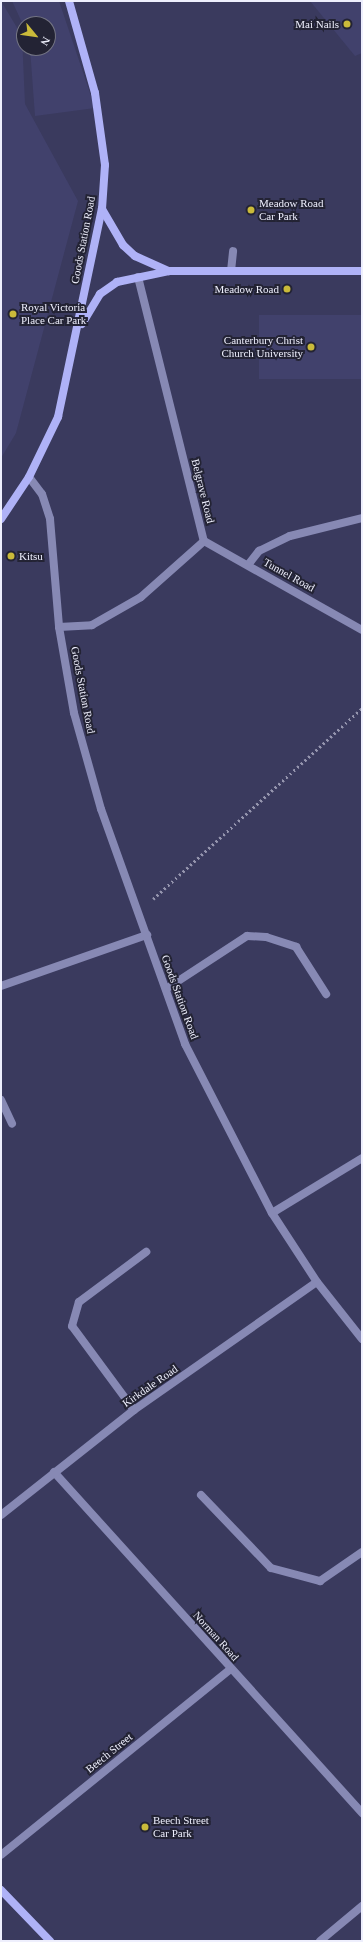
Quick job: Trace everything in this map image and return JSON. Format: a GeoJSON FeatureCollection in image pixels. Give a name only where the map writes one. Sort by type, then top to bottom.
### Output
{"type":"FeatureCollection","features":[{"type":"Feature","properties":{"kind":"street","name":"Goods Station Road"},"geometry":{"type":"LineString","coordinates":[[69,1],[95,93],[105,165],[102,209],[87,268],[79,328],[58,417],[29,477],[42,494],[50,519],[60,627],[74,713],[101,809],[185,1044],[272,1213],[317,1282],[362,1339]]}},
{"type":"Feature","properties":{"kind":"street"},"geometry":{"type":"LineString","coordinates":[[102,209],[129,250],[169,271]]}},
{"type":"Feature","properties":{"kind":"street"},"geometry":{"type":"LineString","coordinates":[[231,271],[233,251]]}},
{"type":"Feature","properties":{"kind":"street"},"geometry":{"type":"LineString","coordinates":[[79,328],[100,294],[116,282],[138,277],[169,271],[362,271]]}},
{"type":"Feature","properties":{"kind":"street","name":"Belgrave Road"},"geometry":{"type":"LineString","coordinates":[[60,627],[92,625],[141,597],[204,541],[138,277]]}},
{"type":"Feature","properties":{"kind":"street"},"geometry":{"type":"LineString","coordinates":[[1,518],[29,477]]}},
{"type":"Feature","properties":{"kind":"street"},"geometry":{"type":"LineString","coordinates":[[248,565],[259,551],[290,536],[362,518]]}},
{"type":"Feature","properties":{"kind":"street","name":"Tunnel Road"},"geometry":{"type":"LineString","coordinates":[[204,541],[362,630]]}},
{"type":"Feature","properties":{"kind":"street"},"geometry":{"type":"LineString","coordinates":[[1,986],[147,936]]}},
{"type":"Feature","properties":{"kind":"street"},"geometry":{"type":"LineString","coordinates":[[166,989],[247,936],[266,937],[296,947],[326,994]]}},
{"type":"Feature","properties":{"kind":"street"},"geometry":{"type":"LineString","coordinates":[[1,1100],[12,1124]]}},
{"type":"Feature","properties":{"kind":"street"},"geometry":{"type":"LineString","coordinates":[[272,1213],[362,1158]]}},
{"type":"Feature","properties":{"kind":"street"},"geometry":{"type":"LineString","coordinates":[[134,1410],[72,1326],[79,1302],[146,1252]]}},
{"type":"Feature","properties":{"kind":"street","name":"Kirkdale Road"},"geometry":{"type":"LineString","coordinates":[[1,1515],[134,1410],[317,1282]]}},
{"type":"Feature","properties":{"kind":"street","name":"Norman Road"},"geometry":{"type":"LineString","coordinates":[[54,1472],[362,1813]]}},
{"type":"Feature","properties":{"kind":"street"},"geometry":{"type":"LineString","coordinates":[[201,1495],[271,1568],[320,1581],[362,1552]]}},
{"type":"Feature","properties":{"kind":"street","name":"Beech Street"},"geometry":{"type":"LineString","coordinates":[[1,1855],[231,1669]]}},
{"type":"Feature","properties":{"kind":"street"},"geometry":{"type":"LineString","coordinates":[[1,1890],[50,1941]]}},
{"type":"Feature","properties":{"kind":"street"},"geometry":{"type":"LineString","coordinates":[[320,1941],[362,1906]]}},
{"type":"Feature","properties":{"kind":"path"},"geometry":{"type":"LineString","coordinates":[[139,917],[154,897],[362,708]]}},
{"type":"Feature","properties":{"kind":"shaded area"},"geometry":{"type":"Polygon","coordinates":[[[1,1],[16,26],[16,56],[23,56],[25,104],[78,201],[16,433],[1,458],[1,1]]]}},
{"type":"Feature","properties":{"kind":"shaded area"},"geometry":{"type":"Polygon","coordinates":[[[12,1],[59,1],[95,108],[35,116],[31,56],[56,56],[56,16],[19,16],[12,1]]]}},
{"type":"Feature","properties":{"kind":"shaded area"},"geometry":{"type":"Polygon","coordinates":[[[310,1],[362,1],[362,53],[355,56],[310,1]]]}},
{"type":"Feature","properties":{"kind":"shaded area","name":"Canterbury Christ Church University"},"geometry":{"type":"Polygon","coordinates":[[[259,315],[362,315],[362,379],[259,379],[259,315]]]}},
{"type":"Feature","properties":{"kind":"place","name":"Mai Nails"},"geometry":{"type":"Point","coordinates":[347,24]}},
{"type":"Feature","properties":{"kind":"place","name":"Meadow Road Car Park"},"geometry":{"type":"Point","coordinates":[251,210]}},
{"type":"Feature","properties":{"kind":"place","name":"Meadow Road"},"geometry":{"type":"Point","coordinates":[287,289]}},
{"type":"Feature","properties":{"kind":"place","name":"Royal Victoria Place Car Park"},"geometry":{"type":"Point","coordinates":[13,314]}},
{"type":"Feature","properties":{"kind":"place","name":"Canterbury Christ Church University"},"geometry":{"type":"Point","coordinates":[311,347]}},
{"type":"Feature","properties":{"kind":"place","name":"Kitsu"},"geometry":{"type":"Point","coordinates":[11,556]}},
{"type":"Feature","properties":{"kind":"place","name":"Beech Street Car Park"},"geometry":{"type":"Point","coordinates":[145,1827]}}]}
